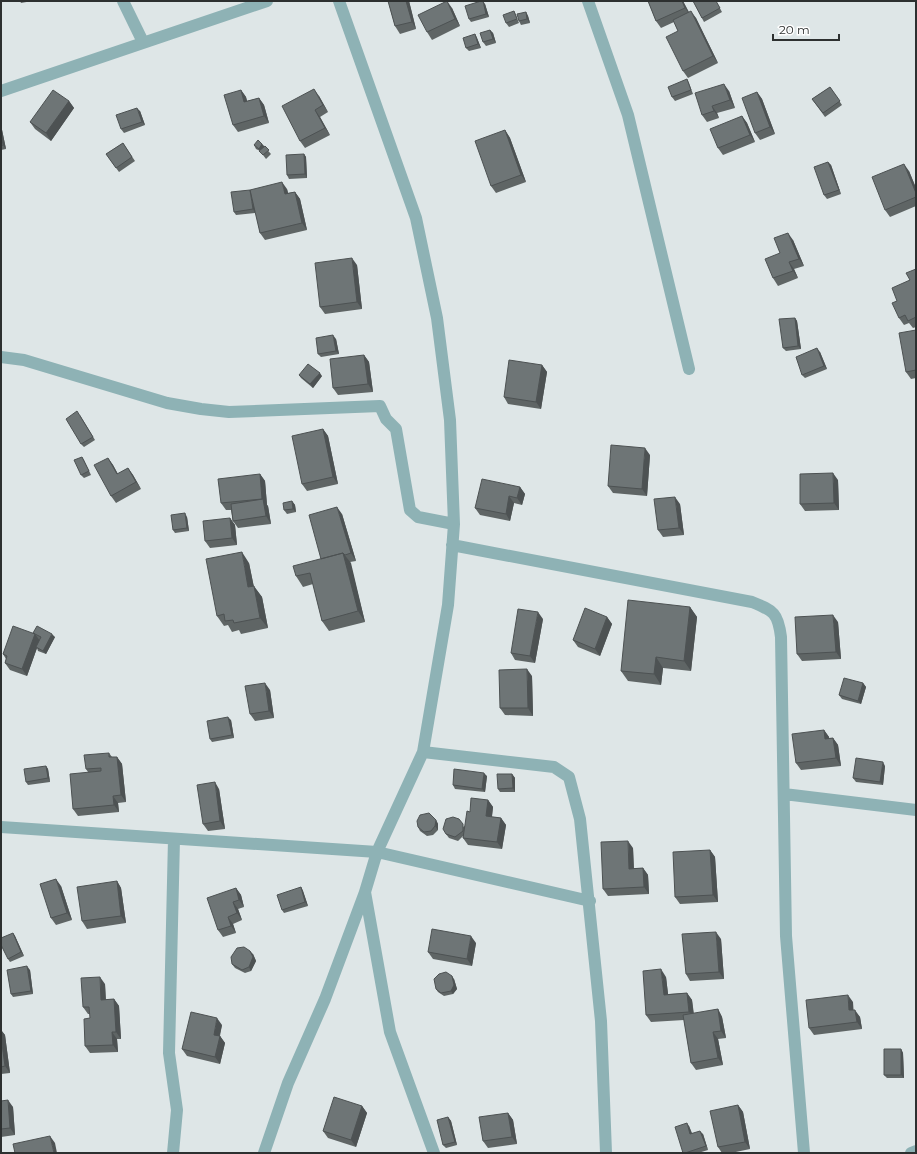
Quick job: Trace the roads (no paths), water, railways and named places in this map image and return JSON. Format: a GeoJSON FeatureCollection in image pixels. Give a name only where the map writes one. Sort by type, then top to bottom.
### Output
{"type":"FeatureCollection","features":[{"type":"Feature","properties":{"kind":"street"},"geometry":{"type":"LineString","coordinates":[[123,1],[143,42]]}},
{"type":"Feature","properties":{"kind":"street"},"geometry":{"type":"LineString","coordinates":[[1,90],[267,1]]}},
{"type":"Feature","properties":{"kind":"street"},"geometry":{"type":"LineString","coordinates":[[264,1153],[288,1083],[325,999],[365,892],[377,852],[423,752],[448,605],[454,524],[450,420],[437,318],[416,218],[339,1]]}},
{"type":"Feature","properties":{"kind":"street"},"geometry":{"type":"LineString","coordinates":[[588,1],[628,115],[689,369]]}},
{"type":"Feature","properties":{"kind":"street"},"geometry":{"type":"LineString","coordinates":[[1,357],[24,360],[168,403],[200,409],[229,412],[380,406],[386,419],[396,429],[410,510],[418,517],[454,524]]}},
{"type":"Feature","properties":{"kind":"street"},"geometry":{"type":"LineString","coordinates":[[452,545],[752,602],[769,609],[778,620],[781,638],[786,936],[804,1153]]}},
{"type":"Feature","properties":{"kind":"street"},"geometry":{"type":"LineString","coordinates":[[423,752],[554,767],[569,777],[580,819],[590,901],[600,1021],[606,1153]]}},
{"type":"Feature","properties":{"kind":"street"},"geometry":{"type":"LineString","coordinates":[[784,794],[916,810]]}},
{"type":"Feature","properties":{"kind":"street"},"geometry":{"type":"LineString","coordinates":[[1,827],[377,852],[590,901]]}},
{"type":"Feature","properties":{"kind":"street"},"geometry":{"type":"LineString","coordinates":[[173,1153],[177,1110],[169,1053],[174,839]]}},
{"type":"Feature","properties":{"kind":"street"},"geometry":{"type":"LineString","coordinates":[[365,892],[390,1032],[434,1153]]}},
{"type":"Feature","properties":{"kind":"street"},"geometry":{"type":"LineString","coordinates":[[911,1153],[916,1151]]}}]}
